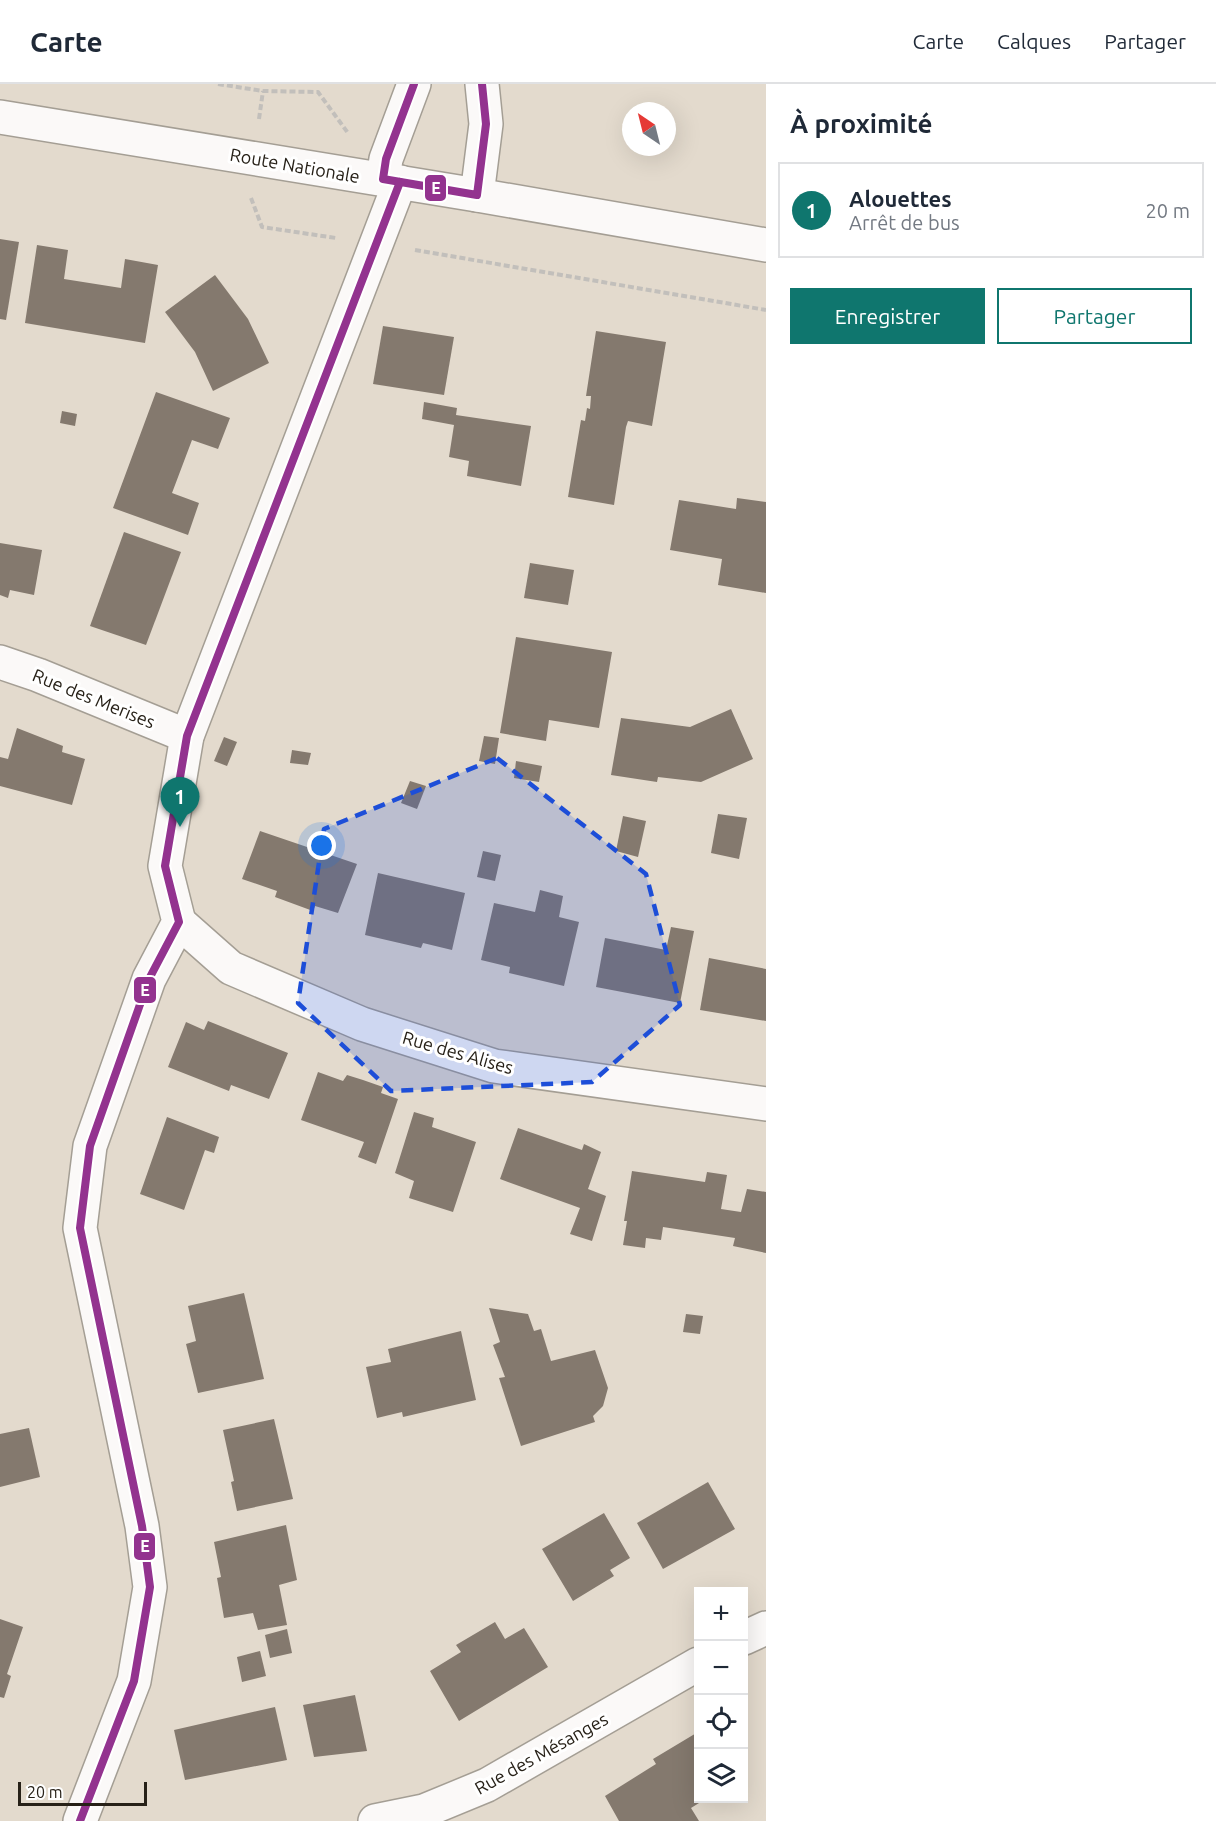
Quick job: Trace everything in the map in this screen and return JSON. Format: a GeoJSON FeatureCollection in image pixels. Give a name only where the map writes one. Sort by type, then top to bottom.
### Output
{"type":"FeatureCollection","features":[{"type":"Feature","properties":{"kind":"street"},"geometry":{"type":"LineString","coordinates":[[80,1821],[134,1681],[150,1587],[142,1526],[80,1227],[90,1146],[149,980],[179,922],[165,866],[187,736],[378,244],[391,181],[386,159],[414,84]]}},
{"type":"Feature","properties":{"kind":"street"},"geometry":{"type":"LineString","coordinates":[[477,195],[486,124],[482,84]]}},
{"type":"Feature","properties":{"kind":"street","name":"Route Nationale"},"geometry":{"type":"LineString","coordinates":[[0,117],[766,245]]}},
{"type":"Feature","properties":{"kind":"street","name":"Rue des Merises"},"geometry":{"type":"LineString","coordinates":[[0,662],[38,675],[187,736]]}},
{"type":"Feature","properties":{"kind":"street","name":"Rue des Alises"},"geometry":{"type":"LineString","coordinates":[[179,922],[231,968],[362,1024],[494,1066],[766,1104]]}},
{"type":"Feature","properties":{"kind":"street"},"geometry":{"type":"LineString","coordinates":[[748,1636],[766,1628]]}},
{"type":"Feature","properties":{"kind":"street","name":"Rue des Mésanges"},"geometry":{"type":"LineString","coordinates":[[375,1821],[424,1811],[487,1785],[694,1667]]}},
{"type":"Feature","properties":{"kind":"path"},"geometry":{"type":"LineString","coordinates":[[218,84],[262,91],[318,92],[391,181]]}},
{"type":"Feature","properties":{"kind":"path"},"geometry":{"type":"LineString","coordinates":[[251,199],[261,227],[378,244],[766,310]]}},
{"type":"Feature","properties":{"kind":"highlighted area"},"geometry":{"type":"Polygon","coordinates":[[[497,758],[646,874],[680,1005],[592,1082],[391,1091],[298,1003],[324,829],[497,758]]]}},
{"type":"Feature","properties":{"kind":"building"},"geometry":{"type":"Polygon","coordinates":[[[0,239],[19,242],[6,320],[0,319],[0,239]]]}},
{"type":"Feature","properties":{"kind":"building"},"geometry":{"type":"Polygon","coordinates":[[[37,245],[68,250],[64,279],[121,288],[125,259],[158,265],[145,343],[25,323],[37,245]]]}},
{"type":"Feature","properties":{"kind":"building"},"geometry":{"type":"Polygon","coordinates":[[[215,275],[248,319],[269,363],[213,391],[195,352],[165,312],[215,275]]]}},
{"type":"Feature","properties":{"kind":"building"},"geometry":{"type":"Polygon","coordinates":[[[383,326],[454,337],[444,395],[373,384],[383,326]]]}},
{"type":"Feature","properties":{"kind":"building"},"geometry":{"type":"Polygon","coordinates":[[[596,331],[666,342],[652,426],[628,421],[626,427],[614,505],[568,497],[581,420],[585,421],[587,408],[590,409],[591,396],[586,396],[596,331]]]}},
{"type":"Feature","properties":{"kind":"building"},"geometry":{"type":"Polygon","coordinates":[[[156,392],[230,418],[218,449],[192,440],[172,493],[199,503],[188,535],[113,508],[156,392]]]}},
{"type":"Feature","properties":{"kind":"building"},"geometry":{"type":"Polygon","coordinates":[[[424,402],[457,408],[456,415],[531,426],[521,486],[467,476],[469,461],[449,457],[454,425],[422,419],[424,402]]]}},
{"type":"Feature","properties":{"kind":"building"},"geometry":{"type":"Polygon","coordinates":[[[62,411],[77,414],[75,426],[60,423],[62,411]]]}},
{"type":"Feature","properties":{"kind":"building"},"geometry":{"type":"Polygon","coordinates":[[[737,498],[766,502],[766,593],[718,585],[722,559],[670,550],[679,500],[736,509],[737,498]]]}},
{"type":"Feature","properties":{"kind":"building"},"geometry":{"type":"Polygon","coordinates":[[[124,532],[181,552],[146,645],[90,626],[124,532]]]}},
{"type":"Feature","properties":{"kind":"building"},"geometry":{"type":"Polygon","coordinates":[[[0,543],[42,550],[34,595],[10,590],[8,598],[0,595],[0,543]]]}},
{"type":"Feature","properties":{"kind":"building"},"geometry":{"type":"Polygon","coordinates":[[[530,563],[574,570],[568,605],[524,598],[530,563]]]}},
{"type":"Feature","properties":{"kind":"building"},"geometry":{"type":"Polygon","coordinates":[[[516,637],[612,652],[599,728],[549,720],[546,741],[500,733],[516,637]]]}},
{"type":"Feature","properties":{"kind":"building"},"geometry":{"type":"Polygon","coordinates":[[[731,709],[753,759],[701,782],[658,777],[657,782],[611,775],[621,718],[690,727],[731,709]]]}},
{"type":"Feature","properties":{"kind":"building"},"geometry":{"type":"Polygon","coordinates":[[[17,728],[63,746],[62,752],[85,759],[72,805],[0,786],[0,757],[8,759],[17,728]]]}},
{"type":"Feature","properties":{"kind":"building"},"geometry":{"type":"Polygon","coordinates":[[[484,736],[499,738],[495,764],[479,761],[484,736]]]}},
{"type":"Feature","properties":{"kind":"building"},"geometry":{"type":"Polygon","coordinates":[[[224,737],[237,742],[227,766],[214,761],[224,737]]]}},
{"type":"Feature","properties":{"kind":"building"},"geometry":{"type":"Polygon","coordinates":[[[292,750],[311,753],[308,765],[290,763],[292,750]]]}},
{"type":"Feature","properties":{"kind":"building"},"geometry":{"type":"Polygon","coordinates":[[[516,761],[542,766],[539,782],[514,778],[516,761]]]}},
{"type":"Feature","properties":{"kind":"building"},"geometry":{"type":"Polygon","coordinates":[[[410,781],[426,786],[417,809],[401,803],[410,781]]]}},
{"type":"Feature","properties":{"kind":"building"},"geometry":{"type":"Polygon","coordinates":[[[718,814],[747,818],[739,859],[711,853],[718,814]]]}},
{"type":"Feature","properties":{"kind":"building"},"geometry":{"type":"Polygon","coordinates":[[[623,816],[646,821],[638,857],[616,851],[623,816]]]}},
{"type":"Feature","properties":{"kind":"building"},"geometry":{"type":"Polygon","coordinates":[[[260,831],[357,864],[338,913],[315,906],[313,911],[275,897],[277,891],[242,879],[260,831]]]}},
{"type":"Feature","properties":{"kind":"building"},"geometry":{"type":"Polygon","coordinates":[[[483,851],[501,855],[495,881],[477,877],[483,851]]]}},
{"type":"Feature","properties":{"kind":"building"},"geometry":{"type":"Polygon","coordinates":[[[378,873],[465,893],[452,950],[423,943],[421,948],[365,935],[378,873]]]}},
{"type":"Feature","properties":{"kind":"building"},"geometry":{"type":"Polygon","coordinates":[[[540,890],[563,896],[559,917],[579,922],[564,986],[509,973],[510,967],[481,960],[494,903],[535,912],[540,890]]]}},
{"type":"Feature","properties":{"kind":"building"},"geometry":{"type":"Polygon","coordinates":[[[671,927],[694,931],[680,1003],[596,987],[605,938],[666,950],[671,927]]]}},
{"type":"Feature","properties":{"kind":"building"},"geometry":{"type":"Polygon","coordinates":[[[709,958],[766,969],[766,1021],[700,1010],[709,958]]]}},
{"type":"Feature","properties":{"kind":"building"},"geometry":{"type":"Polygon","coordinates":[[[208,1021],[288,1053],[269,1099],[231,1085],[229,1091],[168,1067],[186,1022],[204,1030],[208,1021]]]}},
{"type":"Feature","properties":{"kind":"building"},"geometry":{"type":"Polygon","coordinates":[[[318,1072],[343,1081],[347,1075],[363,1080],[383,1087],[381,1093],[398,1099],[376,1164],[358,1157],[364,1142],[301,1120],[318,1072]]]}},
{"type":"Feature","properties":{"kind":"building"},"geometry":{"type":"Polygon","coordinates":[[[414,1112],[434,1118],[432,1127],[476,1142],[453,1212],[409,1198],[414,1181],[395,1173],[414,1112]]]}},
{"type":"Feature","properties":{"kind":"building"},"geometry":{"type":"Polygon","coordinates":[[[167,1117],[219,1137],[214,1153],[205,1150],[184,1210],[140,1194],[167,1117]]]}},
{"type":"Feature","properties":{"kind":"building"},"geometry":{"type":"Polygon","coordinates":[[[518,1128],[582,1150],[584,1144],[601,1152],[588,1189],[606,1196],[592,1241],[570,1234],[580,1208],[500,1179],[518,1128]]]}},
{"type":"Feature","properties":{"kind":"building"},"geometry":{"type":"Polygon","coordinates":[[[632,1171],[705,1182],[707,1172],[727,1175],[721,1209],[741,1212],[747,1189],[766,1192],[766,1253],[733,1246],[735,1238],[663,1227],[661,1240],[646,1238],[645,1248],[623,1245],[627,1221],[624,1221],[632,1171]]]}},
{"type":"Feature","properties":{"kind":"building"},"geometry":{"type":"Polygon","coordinates":[[[244,1293],[264,1379],[198,1393],[186,1344],[196,1341],[188,1306],[244,1293]]]}},
{"type":"Feature","properties":{"kind":"building"},"geometry":{"type":"Polygon","coordinates":[[[489,1308],[528,1314],[534,1331],[541,1329],[551,1361],[595,1350],[608,1388],[603,1406],[593,1416],[595,1422],[521,1446],[499,1378],[505,1377],[493,1345],[500,1342],[489,1308]]]}},
{"type":"Feature","properties":{"kind":"building"},"geometry":{"type":"Polygon","coordinates":[[[686,1314],[703,1316],[700,1334],[683,1332],[686,1314]]]}},
{"type":"Feature","properties":{"kind":"building"},"geometry":{"type":"Polygon","coordinates":[[[461,1331],[476,1400],[403,1417],[402,1412],[377,1418],[366,1367],[391,1362],[388,1349],[461,1331]]]}},
{"type":"Feature","properties":{"kind":"building"},"geometry":{"type":"Polygon","coordinates":[[[274,1419],[293,1499],[237,1511],[231,1482],[234,1481],[223,1430],[274,1419]]]}},
{"type":"Feature","properties":{"kind":"building"},"geometry":{"type":"Polygon","coordinates":[[[29,1428],[40,1477],[0,1487],[0,1434],[29,1428]]]}},
{"type":"Feature","properties":{"kind":"building"},"geometry":{"type":"Polygon","coordinates":[[[708,1482],[735,1529],[663,1569],[637,1523],[708,1482]]]}},
{"type":"Feature","properties":{"kind":"building"},"geometry":{"type":"Polygon","coordinates":[[[604,1513],[630,1558],[610,1570],[614,1576],[573,1601],[542,1549],[604,1513]]]}},
{"type":"Feature","properties":{"kind":"building"},"geometry":{"type":"Polygon","coordinates":[[[286,1525],[297,1580],[279,1585],[287,1625],[258,1630],[253,1613],[224,1618],[217,1578],[221,1577],[214,1542],[286,1525]]]}},
{"type":"Feature","properties":{"kind":"building"},"geometry":{"type":"Polygon","coordinates":[[[0,1619],[23,1627],[7,1674],[11,1676],[4,1698],[0,1697],[0,1619]]]}},
{"type":"Feature","properties":{"kind":"building"},"geometry":{"type":"Polygon","coordinates":[[[495,1622],[505,1639],[524,1628],[548,1667],[459,1721],[430,1671],[461,1652],[456,1645],[495,1622]]]}},
{"type":"Feature","properties":{"kind":"building"},"geometry":{"type":"Polygon","coordinates":[[[287,1629],[292,1653],[270,1658],[265,1635],[287,1629]]]}},
{"type":"Feature","properties":{"kind":"building"},"geometry":{"type":"Polygon","coordinates":[[[260,1651],[266,1676],[242,1682],[237,1657],[260,1651]]]}},
{"type":"Feature","properties":{"kind":"building"},"geometry":{"type":"Polygon","coordinates":[[[355,1695],[367,1751],[314,1757],[303,1705],[355,1695]]]}},
{"type":"Feature","properties":{"kind":"building"},"geometry":{"type":"Polygon","coordinates":[[[275,1707],[287,1760],[185,1780],[174,1730],[275,1707]]]}},
{"type":"Feature","properties":{"kind":"building"},"geometry":{"type":"Polygon","coordinates":[[[694,1734],[694,1803],[699,1803],[691,1808],[699,1821],[619,1821],[605,1796],[656,1764],[653,1759],[694,1734]]]}},
{"type":"Feature","properties":{"kind":"transit line","name":"E"},"geometry":{"type":"LineString","coordinates":[[414,84],[386,159],[383,179],[477,195],[486,124],[482,84]]}},
{"type":"Feature","properties":{"kind":"transit line","name":"E"},"geometry":{"type":"LineString","coordinates":[[80,1821],[134,1681],[150,1587],[142,1526],[80,1228],[90,1146],[149,979],[179,922],[165,866],[187,736],[400,182]]}},
{"type":"Feature","properties":{"kind":"place","name":"Alouettes"},"geometry":{"type":"Point","coordinates":[180,827]}}]}
